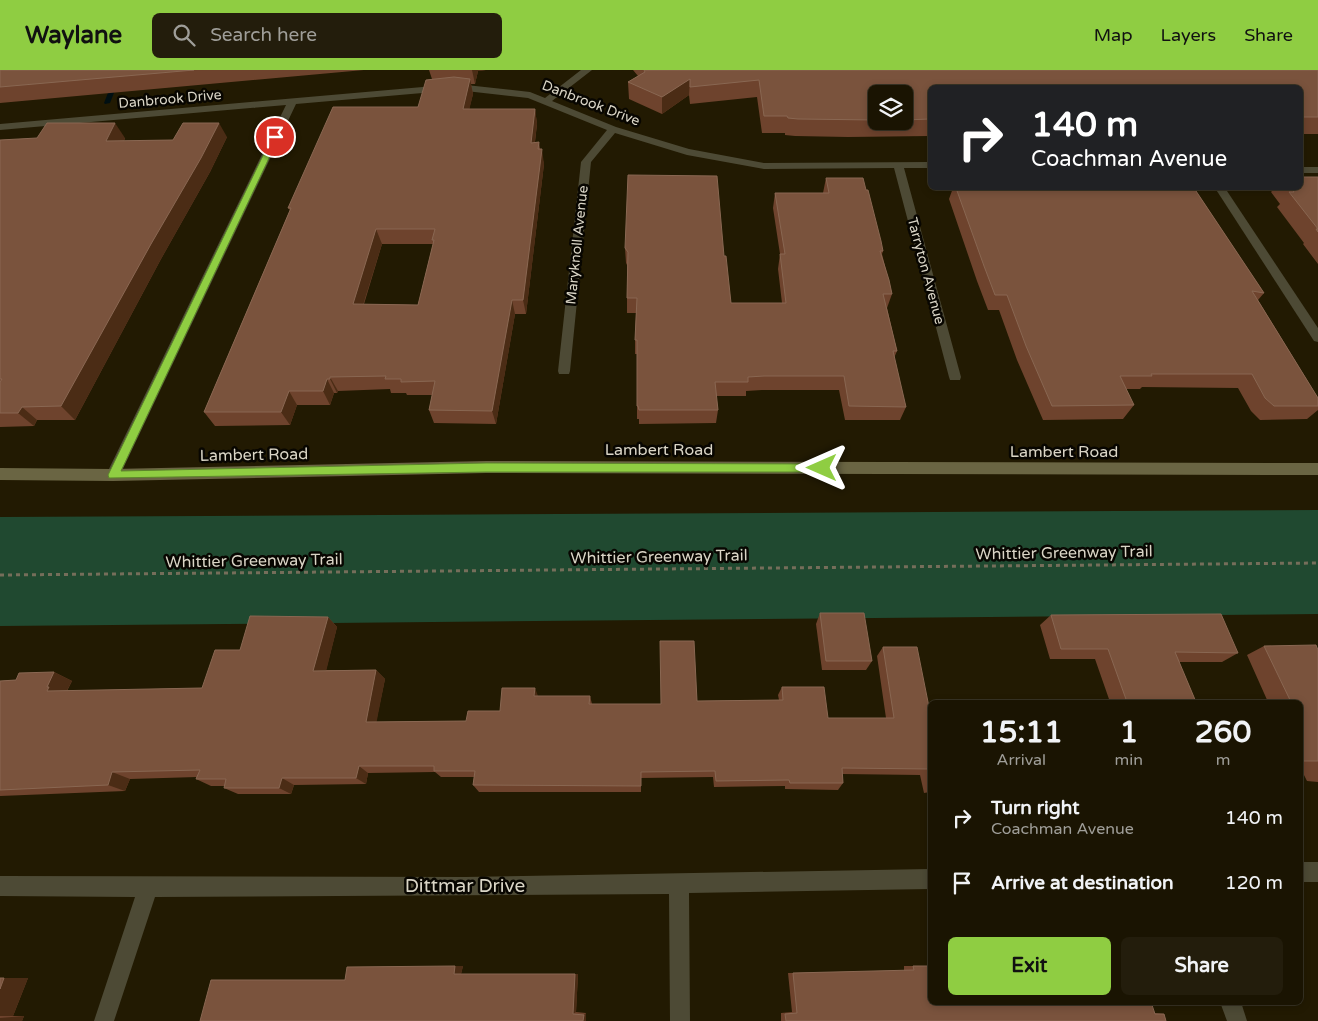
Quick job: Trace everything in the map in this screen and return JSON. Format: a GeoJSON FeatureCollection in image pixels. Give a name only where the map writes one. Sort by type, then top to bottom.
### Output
{"type":"FeatureCollection","features":[{"type":"Feature","properties":{"kind":"main road","name":"Lambert Road"},"geometry":{"type":"LineString","coordinates":[[0,474],[113,475],[486,467],[1318,469]]}},
{"type":"Feature","properties":{"kind":"street"},"geometry":{"type":"LineString","coordinates":[[546,102],[587,70]]}},
{"type":"Feature","properties":{"kind":"street","name":"Danbrook Drive"},"geometry":{"type":"LineString","coordinates":[[0,127],[457,87],[530,95],[613,129],[687,152],[764,166],[928,165]]}},
{"type":"Feature","properties":{"kind":"street"},"geometry":{"type":"LineString","coordinates":[[113,475],[292,102]]}},
{"type":"Feature","properties":{"kind":"street","name":"Maryknoll Avenue"},"geometry":{"type":"LineString","coordinates":[[564,371],[586,162],[613,129]]}},
{"type":"Feature","properties":{"kind":"street","name":"Tarryton Avenue"},"geometry":{"type":"LineString","coordinates":[[898,165],[955,377]]}},
{"type":"Feature","properties":{"kind":"street"},"geometry":{"type":"LineString","coordinates":[[1303,170],[1318,170]]}},
{"type":"Feature","properties":{"kind":"street"},"geometry":{"type":"LineString","coordinates":[[1221,190],[1318,338]]}},
{"type":"Feature","properties":{"kind":"street"},"geometry":{"type":"LineString","coordinates":[[1303,872],[1318,872]]}},
{"type":"Feature","properties":{"kind":"street","name":"Dittmar Drive"},"geometry":{"type":"LineString","coordinates":[[0,886],[148,888],[679,884],[928,879]]}},
{"type":"Feature","properties":{"kind":"street"},"geometry":{"type":"LineString","coordinates":[[679,884],[680,1021]]}},
{"type":"Feature","properties":{"kind":"street"},"geometry":{"type":"LineString","coordinates":[[104,1021],[148,888]]}},
{"type":"Feature","properties":{"kind":"street"},"geometry":{"type":"LineString","coordinates":[[1231,1005],[1237,1021]]}},
{"type":"Feature","properties":{"kind":"path","name":"Whittier Greenway Trail"},"geometry":{"type":"LineString","coordinates":[[0,575],[1318,563]]}},
{"type":"Feature","properties":{"kind":"green space"},"geometry":{"type":"Polygon","coordinates":[[[1318,510],[1318,614],[0,626],[0,517],[1318,510]]]}},
{"type":"Feature","properties":{"kind":"building"},"geometry":{"type":"Polygon","coordinates":[[[0,70],[194,70],[0,87],[0,70]]]}},
{"type":"Feature","properties":{"kind":"building"},"geometry":{"type":"Polygon","coordinates":[[[644,70],[1318,70],[1318,117],[1303,117],[1303,85],[928,85],[928,119],[913,120],[913,85],[868,85],[868,120],[798,119],[788,118],[787,116],[764,116],[759,80],[690,87],[690,79],[662,97],[628,82],[645,72],[644,70]]]}},
{"type":"Feature","properties":{"kind":"building"},"geometry":{"type":"Polygon","coordinates":[[[454,77],[470,79],[463,109],[535,109],[531,143],[539,142],[538,149],[542,149],[523,300],[512,300],[492,411],[429,410],[435,381],[401,382],[401,379],[385,379],[386,376],[330,377],[330,379],[327,379],[323,391],[289,391],[281,412],[204,412],[291,208],[288,208],[333,107],[418,107],[426,80],[454,77]],[[376,229],[353,304],[418,305],[435,229],[376,229]]]}},
{"type":"Feature","properties":{"kind":"building"},"geometry":{"type":"Polygon","coordinates":[[[47,123],[115,123],[106,141],[173,140],[183,123],[219,123],[61,406],[22,407],[18,413],[0,413],[0,382],[2,379],[0,379],[0,140],[37,138],[47,123]]]}},
{"type":"Feature","properties":{"kind":"building"},"geometry":{"type":"Polygon","coordinates":[[[628,175],[717,176],[724,256],[726,256],[731,303],[786,303],[780,254],[785,254],[775,193],[829,193],[826,178],[863,178],[866,190],[868,190],[881,241],[883,251],[880,251],[892,294],[883,294],[897,351],[893,351],[906,407],[849,406],[844,376],[764,376],[748,377],[748,382],[715,382],[718,410],[639,410],[637,406],[637,340],[635,340],[637,298],[627,298],[628,252],[625,248],[628,175]]]}},
{"type":"Feature","properties":{"kind":"building"},"geometry":{"type":"Polygon","coordinates":[[[1303,177],[1318,177],[1318,229],[1289,192],[1294,192],[1292,190],[1303,190],[1303,177]]]}},
{"type":"Feature","properties":{"kind":"building"},"geometry":{"type":"Polygon","coordinates":[[[957,190],[1195,190],[1264,293],[1252,291],[1318,398],[1318,406],[1274,406],[1265,398],[1252,374],[1151,374],[1152,376],[1120,376],[1134,405],[1052,406],[1026,346],[1007,295],[995,295],[957,190]]]}},
{"type":"Feature","properties":{"kind":"building"},"geometry":{"type":"Polygon","coordinates":[[[820,613],[864,613],[872,661],[826,661],[820,613]]]}},
{"type":"Feature","properties":{"kind":"building"},"geometry":{"type":"Polygon","coordinates":[[[1221,614],[1238,653],[1175,652],[1195,700],[1126,700],[1108,649],[1061,649],[1051,615],[1221,614]]]}},
{"type":"Feature","properties":{"kind":"building"},"geometry":{"type":"Polygon","coordinates":[[[250,616],[328,617],[313,671],[376,670],[366,722],[466,721],[468,711],[500,711],[502,688],[535,688],[534,696],[590,696],[589,704],[661,704],[660,641],[694,641],[697,701],[783,700],[782,687],[824,687],[828,718],[894,718],[883,647],[917,647],[928,702],[928,769],[842,768],[843,783],[790,783],[789,780],[716,781],[715,771],[641,772],[641,786],[473,785],[475,771],[434,771],[434,766],[359,766],[356,778],[282,778],[279,788],[224,788],[226,779],[196,779],[200,770],[112,772],[108,785],[0,790],[0,681],[16,680],[19,673],[54,672],[47,691],[202,688],[215,650],[240,650],[250,616]]]}},
{"type":"Feature","properties":{"kind":"building"},"geometry":{"type":"Polygon","coordinates":[[[1316,645],[1318,650],[1318,761],[1303,761],[1303,700],[1290,700],[1264,646],[1316,645]]]}},
{"type":"Feature","properties":{"kind":"building"},"geometry":{"type":"Polygon","coordinates":[[[455,966],[454,974],[575,974],[573,1014],[584,1015],[583,1021],[200,1021],[211,980],[345,980],[347,967],[455,966]]]}},
{"type":"Feature","properties":{"kind":"building"},"geometry":{"type":"Polygon","coordinates":[[[913,966],[928,966],[928,1005],[1152,1005],[1155,1014],[1164,1014],[1166,1021],[786,1021],[785,1014],[797,1013],[793,973],[914,970],[913,966]]]}},
{"type":"Feature","properties":{"kind":"building"},"geometry":{"type":"Polygon","coordinates":[[[0,978],[4,978],[0,989],[0,978]]]}},
{"type":"Feature","properties":{"kind":"waterway"},"geometry":{"type":"LineString","coordinates":[[107,103],[120,70]]}},
{"type":"Feature","properties":{"kind":"route"},"geometry":{"type":"LineString","coordinates":[[275,137],[113,475],[486,467],[822,468]]}}]}
